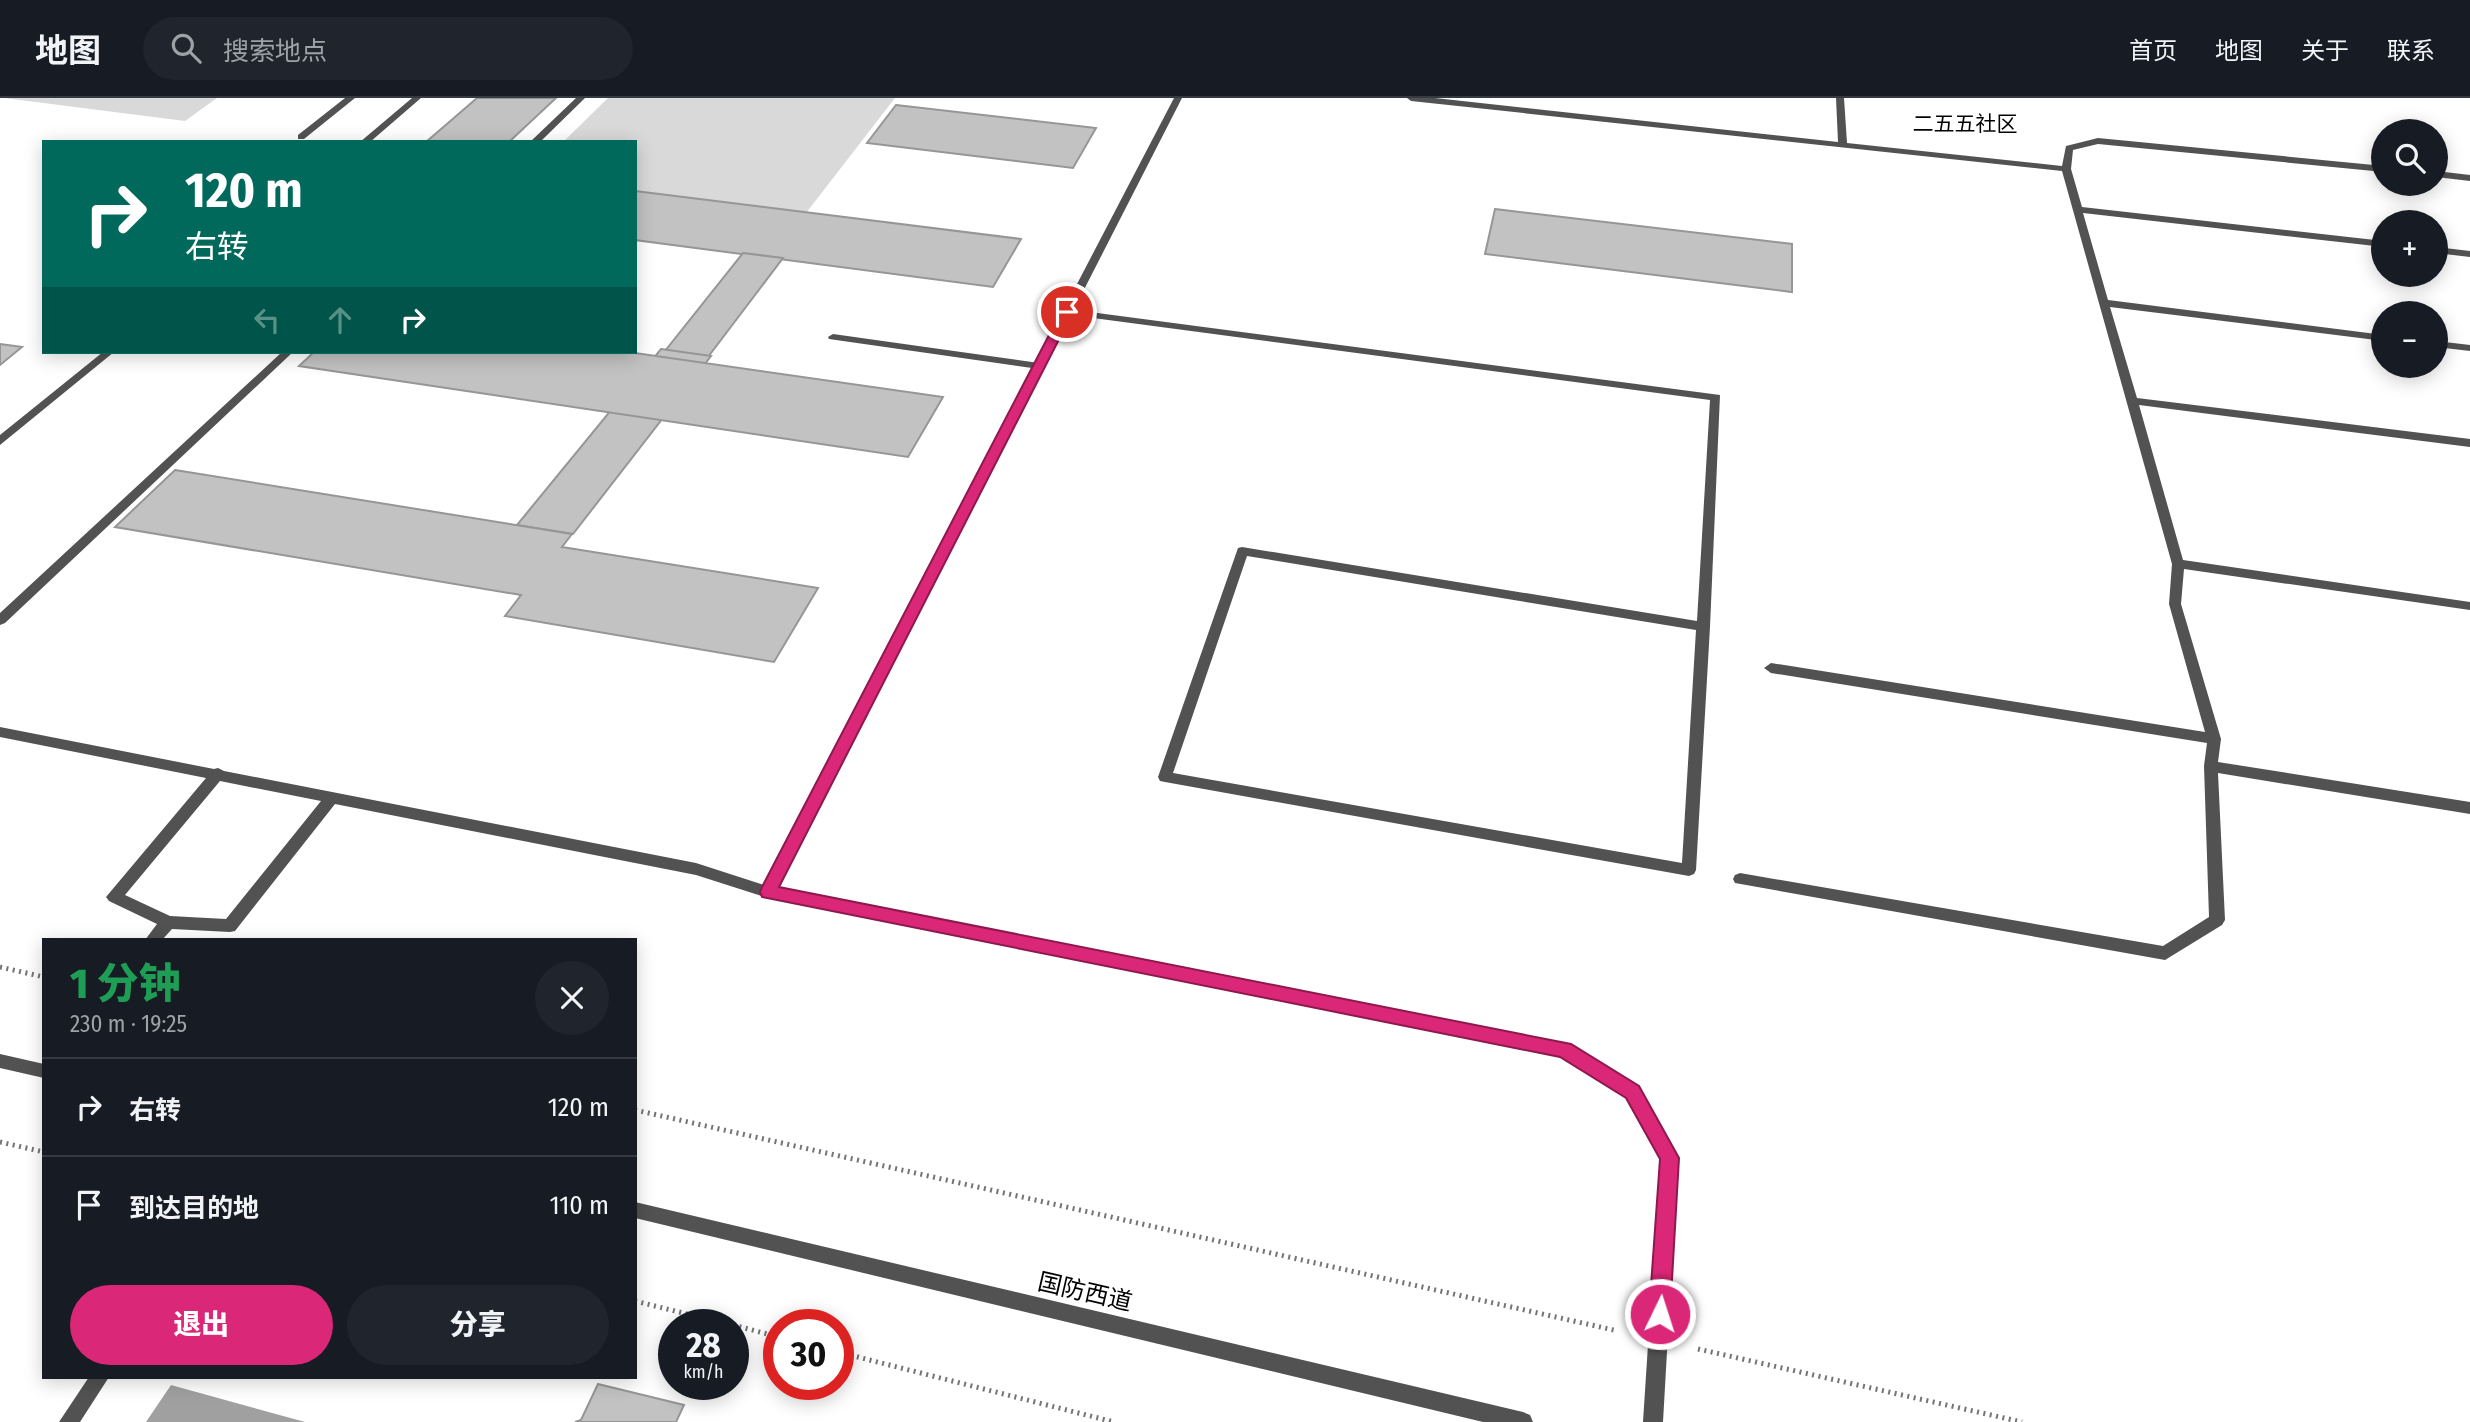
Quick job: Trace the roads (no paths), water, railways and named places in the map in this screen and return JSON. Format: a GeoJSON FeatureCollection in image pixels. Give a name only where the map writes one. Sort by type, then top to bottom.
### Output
{"type":"FeatureCollection","features":[{"type":"Feature","properties":{"kind":"street"},"geometry":{"type":"LineString","coordinates":[[301,137],[351,98]]}},
{"type":"Feature","properties":{"kind":"street"},"geometry":{"type":"LineString","coordinates":[[366,140],[417,98]]}},
{"type":"Feature","properties":{"kind":"street"},"geometry":{"type":"LineString","coordinates":[[536,140],[581,98]]}},
{"type":"Feature","properties":{"kind":"street"},"geometry":{"type":"LineString","coordinates":[[768,892],[1178,98]]}},
{"type":"Feature","properties":{"kind":"street"},"geometry":{"type":"LineString","coordinates":[[1411,98],[2066,169]]}},
{"type":"Feature","properties":{"kind":"street"},"geometry":{"type":"LineString","coordinates":[[1840,98],[1843,144]]}},
{"type":"Feature","properties":{"kind":"street"},"geometry":{"type":"LineString","coordinates":[[1740,879],[2165,953],[2217,920],[2211,766],[2214,739],[2175,604],[2178,564],[2066,169],[2069,148],[2098,141],[2371,168]]}},
{"type":"Feature","properties":{"kind":"street"},"geometry":{"type":"LineString","coordinates":[[2448,175],[2470,178]]}},
{"type":"Feature","properties":{"kind":"street"},"geometry":{"type":"LineString","coordinates":[[2078,210],[2371,243]]}},
{"type":"Feature","properties":{"kind":"street"},"geometry":{"type":"LineString","coordinates":[[2448,251],[2470,254]]}},
{"type":"Feature","properties":{"kind":"street"},"geometry":{"type":"LineString","coordinates":[[2105,303],[2371,336]]}},
{"type":"Feature","properties":{"kind":"street"},"geometry":{"type":"LineString","coordinates":[[1067,312],[1716,397],[1704,627],[1689,870],[1164,778],[1242,551],[1704,627]]}},
{"type":"Feature","properties":{"kind":"street"},"geometry":{"type":"LineString","coordinates":[[833,337],[1039,366]]}},
{"type":"Feature","properties":{"kind":"street"},"geometry":{"type":"LineString","coordinates":[[2448,345],[2470,348]]}},
{"type":"Feature","properties":{"kind":"street"},"geometry":{"type":"LineString","coordinates":[[0,442],[107,354]]}},
{"type":"Feature","properties":{"kind":"street"},"geometry":{"type":"LineString","coordinates":[[0,620],[286,354]]}},
{"type":"Feature","properties":{"kind":"street"},"geometry":{"type":"LineString","coordinates":[[2131,401],[2470,443]]}},
{"type":"Feature","properties":{"kind":"street"},"geometry":{"type":"LineString","coordinates":[[2178,564],[2470,606]]}},
{"type":"Feature","properties":{"kind":"street"},"geometry":{"type":"LineString","coordinates":[[1771,668],[2214,739]]}},
{"type":"Feature","properties":{"kind":"street"},"geometry":{"type":"LineString","coordinates":[[0,732],[696,869],[768,892],[1564,1049],[1632,1092],[1670,1158],[1653,1422]]}},
{"type":"Feature","properties":{"kind":"street"},"geometry":{"type":"LineString","coordinates":[[2211,766],[2470,808]]}},
{"type":"Feature","properties":{"kind":"street"},"geometry":{"type":"LineString","coordinates":[[218,773],[114,897],[168,922],[230,926],[332,797]]}},
{"type":"Feature","properties":{"kind":"street"},"geometry":{"type":"LineString","coordinates":[[155,938],[168,922]]}},
{"type":"Feature","properties":{"kind":"street"},"geometry":{"type":"LineString","coordinates":[[0,1061],[42,1071]]}},
{"type":"Feature","properties":{"kind":"street","name":"国防西道"},"geometry":{"type":"LineString","coordinates":[[637,1210],[1523,1422]]}},
{"type":"Feature","properties":{"kind":"street"},"geometry":{"type":"LineString","coordinates":[[69,1422],[99,1379]]}},
{"type":"Feature","properties":{"kind":"district","name":"二五五社区"},"geometry":{"type":"Point","coordinates":[1965,124]}}]}
